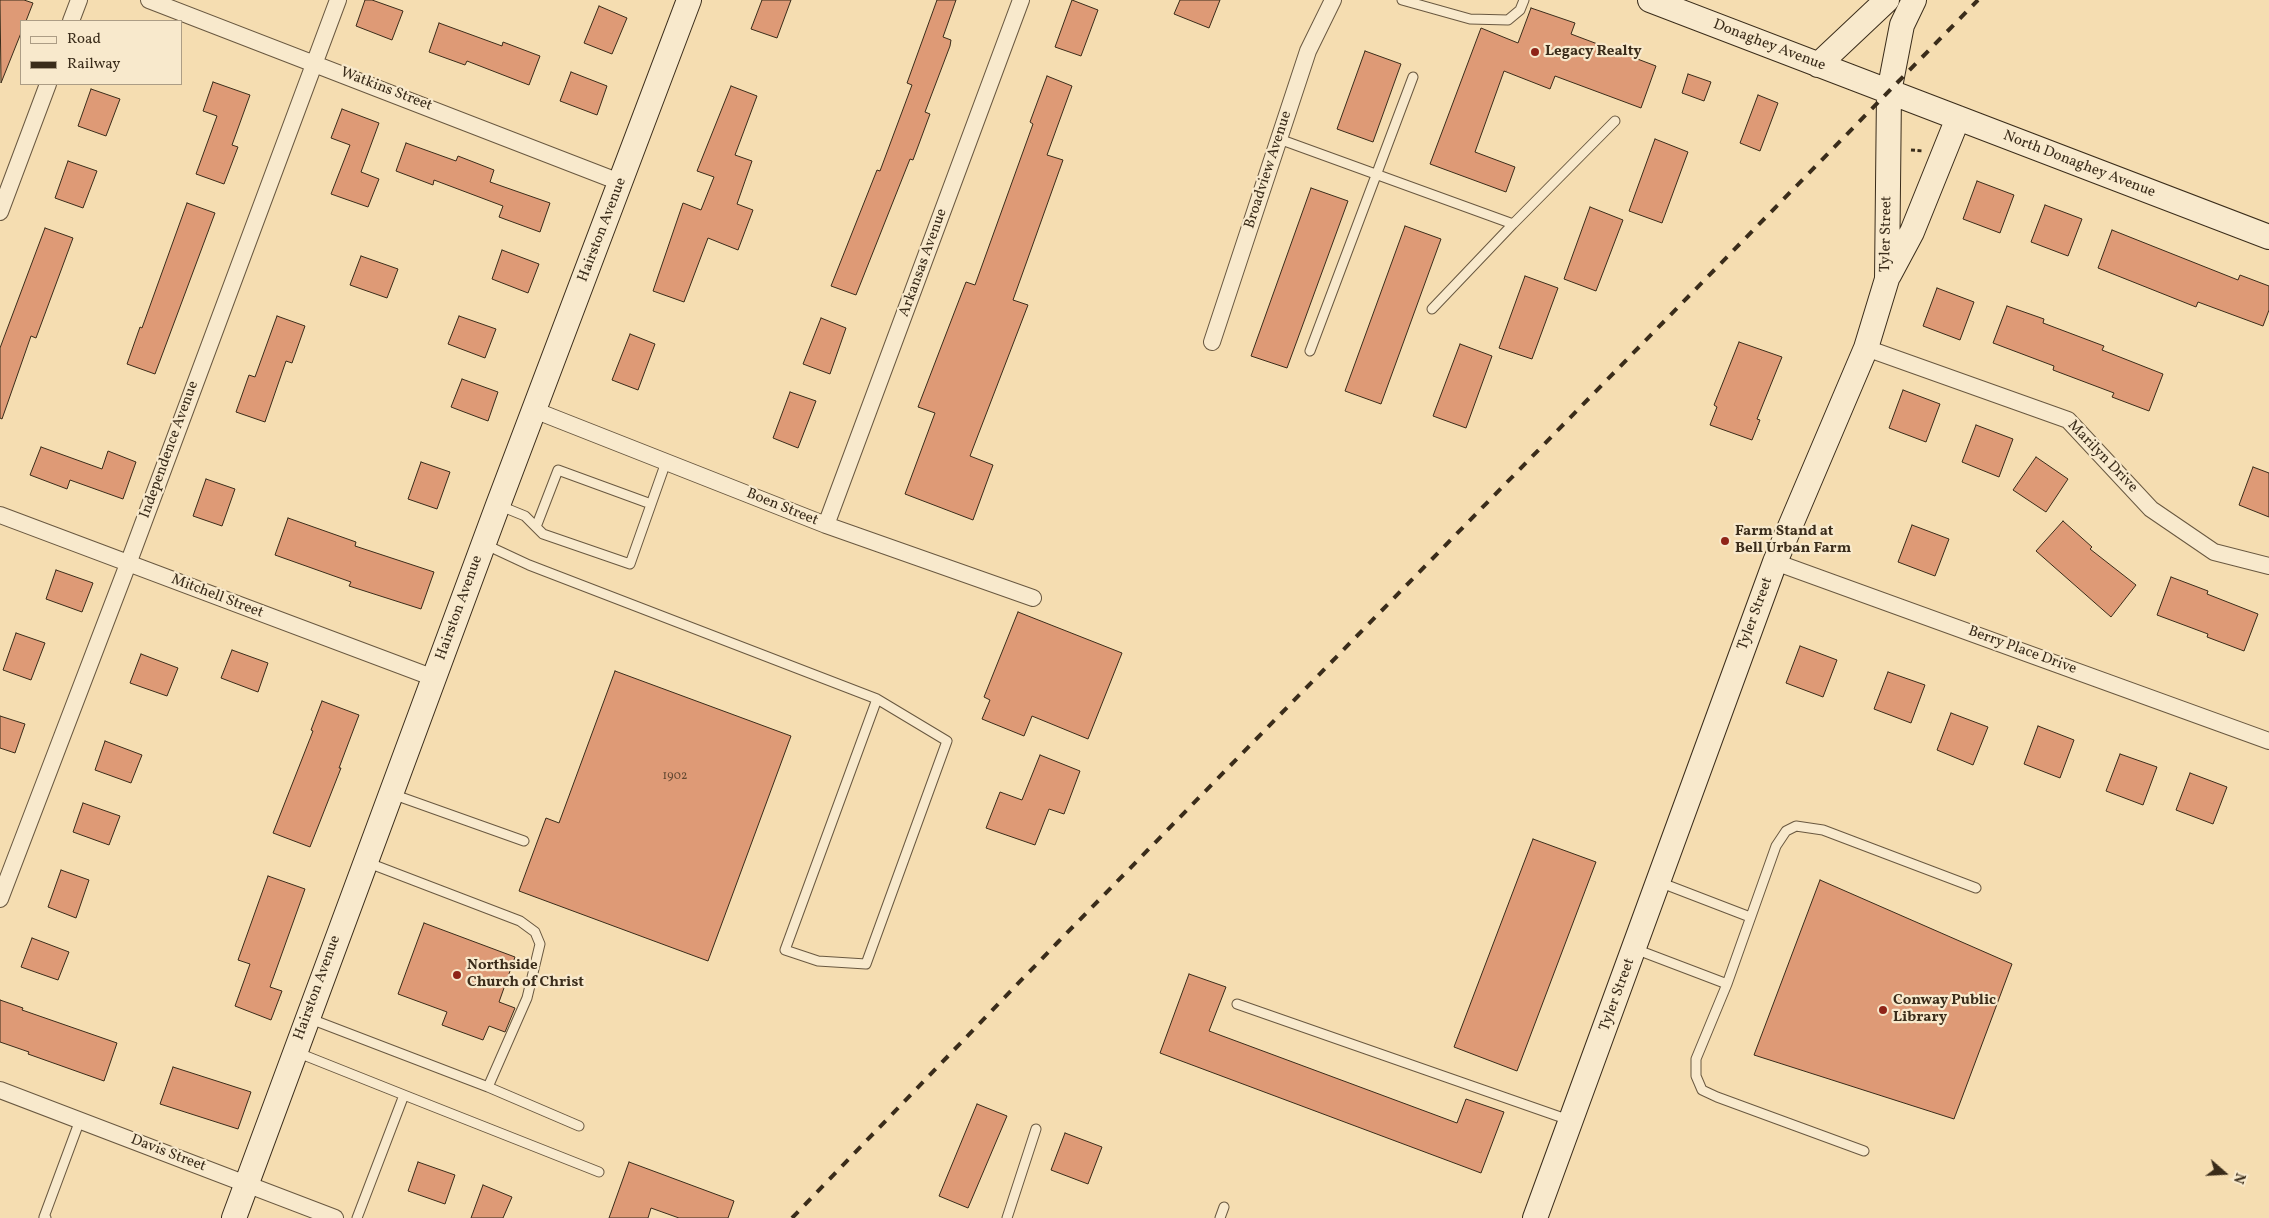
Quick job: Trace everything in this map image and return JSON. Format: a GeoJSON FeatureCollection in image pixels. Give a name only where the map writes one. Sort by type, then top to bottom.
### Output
{"type":"FeatureCollection","features":[{"type":"Feature","properties":{"kind":"street"},"geometry":{"type":"LineString","coordinates":[[71,20],[79,0]]}},
{"type":"Feature","properties":{"kind":"street","name":"Watkins Street"},"geometry":{"type":"LineString","coordinates":[[149,0],[314,62],[622,183]]}},
{"type":"Feature","properties":{"kind":"street","name":"Independence Avenue"},"geometry":{"type":"LineString","coordinates":[[0,899],[128,564],[338,0]]}},
{"type":"Feature","properties":{"kind":"street","name":"Hairston Avenue"},"geometry":{"type":"LineString","coordinates":[[234,1218],[498,505],[622,183],[689,0]]}},
{"type":"Feature","properties":{"kind":"street","name":"Arkansas Avenue"},"geometry":{"type":"LineString","coordinates":[[826,525],[1021,0]]}},
{"type":"Feature","properties":{"kind":"street","name":"Broadview Avenue"},"geometry":{"type":"LineString","coordinates":[[1212,342],[1308,51],[1332,0]]}},
{"type":"Feature","properties":{"kind":"street","name":"Donaghey Avenue"},"geometry":{"type":"LineString","coordinates":[[1650,0],[1675,4],[1889,92]]}},
{"type":"Feature","properties":{"kind":"street"},"geometry":{"type":"LineString","coordinates":[[1818,64],[1888,0]]}},
{"type":"Feature","properties":{"kind":"street","name":"Tyler Street"},"geometry":{"type":"LineString","coordinates":[[1535,1218],[1775,562],[1866,348],[1887,279],[1889,92],[1902,25],[1914,0]]}},
{"type":"Feature","properties":{"kind":"street"},"geometry":{"type":"LineString","coordinates":[[0,212],[48,85]]}},
{"type":"Feature","properties":{"kind":"street","name":"North Donaghey Avenue"},"geometry":{"type":"LineString","coordinates":[[1889,92],[2269,237]]}},
{"type":"Feature","properties":{"kind":"street"},"geometry":{"type":"LineString","coordinates":[[1887,279],[1912,232],[1958,118]]}},
{"type":"Feature","properties":{"kind":"street","name":"Marilyn Drive"},"geometry":{"type":"LineString","coordinates":[[1866,348],[2068,420],[2151,508],[2214,552],[2269,566]]}},
{"type":"Feature","properties":{"kind":"street","name":"Boen Street"},"geometry":{"type":"LineString","coordinates":[[534,410],[826,525],[1033,598]]}},
{"type":"Feature","properties":{"kind":"street","name":"Mitchell Street"},"geometry":{"type":"LineString","coordinates":[[0,516],[434,678]]}},
{"type":"Feature","properties":{"kind":"street","name":"Berry Place Drive"},"geometry":{"type":"LineString","coordinates":[[1775,562],[2269,741]]}},
{"type":"Feature","properties":{"kind":"street","name":"Davis Street"},"geometry":{"type":"LineString","coordinates":[[0,1090],[335,1218]]}},
{"type":"Feature","properties":{"kind":"lane"},"geometry":{"type":"LineString","coordinates":[[1402,0],[1470,19],[1508,20],[1520,10],[1524,0]]}},
{"type":"Feature","properties":{"kind":"lane"},"geometry":{"type":"LineString","coordinates":[[1310,351],[1413,77]]}},
{"type":"Feature","properties":{"kind":"lane"},"geometry":{"type":"LineString","coordinates":[[1432,309],[1615,121]]}},
{"type":"Feature","properties":{"kind":"lane"},"geometry":{"type":"LineString","coordinates":[[1279,139],[1378,173],[1513,224]]}},
{"type":"Feature","properties":{"kind":"lane"},"geometry":{"type":"LineString","coordinates":[[498,505],[525,516],[543,534],[630,564],[666,462]]}},
{"type":"Feature","properties":{"kind":"lane"},"geometry":{"type":"LineString","coordinates":[[536,526],[558,470],[651,504]]}},
{"type":"Feature","properties":{"kind":"lane"},"geometry":{"type":"LineString","coordinates":[[484,544],[529,565],[877,699],[948,741],[866,964],[818,961],[785,950],[877,699]]}},
{"type":"Feature","properties":{"kind":"lane"},"geometry":{"type":"LineString","coordinates":[[391,794],[524,841]]}},
{"type":"Feature","properties":{"kind":"lane"},"geometry":{"type":"LineString","coordinates":[[1864,1151],[1702,1090],[1696,1076],[1696,1060],[1776,846],[1786,831],[1796,826],[1822,830],[1976,888]]}},
{"type":"Feature","properties":{"kind":"lane"},"geometry":{"type":"LineString","coordinates":[[365,862],[520,921],[535,932],[540,944],[527,998],[488,1087]]}},
{"type":"Feature","properties":{"kind":"lane"},"geometry":{"type":"LineString","coordinates":[[1659,882],[1750,917]]}},
{"type":"Feature","properties":{"kind":"lane"},"geometry":{"type":"LineString","coordinates":[[1634,949],[1726,984]]}},
{"type":"Feature","properties":{"kind":"lane"},"geometry":{"type":"LineString","coordinates":[[1237,1004],[1572,1121]]}},
{"type":"Feature","properties":{"kind":"lane"},"geometry":{"type":"LineString","coordinates":[[307,1018],[488,1087],[579,1126]]}},
{"type":"Feature","properties":{"kind":"lane"},"geometry":{"type":"LineString","coordinates":[[295,1052],[599,1172]]}},
{"type":"Feature","properties":{"kind":"lane"},"geometry":{"type":"LineString","coordinates":[[357,1218],[404,1095]]}},
{"type":"Feature","properties":{"kind":"lane"},"geometry":{"type":"LineString","coordinates":[[46,1218],[44,1217],[80,1120]]}},
{"type":"Feature","properties":{"kind":"lane"},"geometry":{"type":"LineString","coordinates":[[1006,1218],[1036,1128]]}},
{"type":"Feature","properties":{"kind":"lane"},"geometry":{"type":"LineString","coordinates":[[1220,1218],[1224,1207]]}},
{"type":"Feature","properties":{"kind":"building"},"geometry":{"type":"Polygon","coordinates":[[[0,0],[24,0],[33,3],[26,20],[20,20],[20,36],[1,83],[0,0]]]}},
{"type":"Feature","properties":{"kind":"building"},"geometry":{"type":"Polygon","coordinates":[[[365,0],[372,0],[403,11],[392,40],[356,26],[365,0]]]}},
{"type":"Feature","properties":{"kind":"building"},"geometry":{"type":"Polygon","coordinates":[[[762,0],[791,0],[777,38],[751,29],[762,0]]]}},
{"type":"Feature","properties":{"kind":"building"},"geometry":{"type":"Polygon","coordinates":[[[937,0],[956,0],[943,37],[951,40],[950,46],[925,112],[930,114],[913,160],[910,159],[856,295],[831,286],[877,170],[880,171],[912,85],[907,83],[937,0]]]}},
{"type":"Feature","properties":{"kind":"building"},"geometry":{"type":"Polygon","coordinates":[[[1072,0],[1098,10],[1081,56],[1055,47],[1072,0]]]}},
{"type":"Feature","properties":{"kind":"building"},"geometry":{"type":"Polygon","coordinates":[[[1180,0],[1220,0],[1209,28],[1174,14],[1180,0]]]}},
{"type":"Feature","properties":{"kind":"building"},"geometry":{"type":"Polygon","coordinates":[[[599,6],[627,18],[612,54],[584,43],[599,6]]]}},
{"type":"Feature","properties":{"kind":"building"},"geometry":{"type":"Polygon","coordinates":[[[1531,8],[1575,23],[1571,34],[1656,66],[1641,108],[1555,76],[1550,89],[1504,71],[1475,152],[1515,167],[1506,192],[1430,164],[1481,28],[1518,43],[1531,8]]]}},
{"type":"Feature","properties":{"kind":"building"},"geometry":{"type":"Polygon","coordinates":[[[439,23],[502,46],[503,42],[540,56],[529,85],[467,61],[465,65],[429,52],[439,23]]]}},
{"type":"Feature","properties":{"kind":"building"},"geometry":{"type":"Polygon","coordinates":[[[1365,51],[1401,64],[1373,142],[1337,129],[1365,51]]]}},
{"type":"Feature","properties":{"kind":"building"},"geometry":{"type":"Polygon","coordinates":[[[571,72],[607,86],[597,115],[560,101],[571,72]]]}},
{"type":"Feature","properties":{"kind":"building"},"geometry":{"type":"Polygon","coordinates":[[[1688,74],[1711,82],[1704,101],[1682,93],[1688,74]]]}},
{"type":"Feature","properties":{"kind":"building"},"geometry":{"type":"Polygon","coordinates":[[[1047,76],[1072,86],[1047,155],[1063,160],[1013,300],[1028,305],[970,456],[993,465],[973,520],[905,494],[935,413],[918,407],[966,282],[975,285],[1033,124],[1030,122],[1047,76]]]}},
{"type":"Feature","properties":{"kind":"building"},"geometry":{"type":"Polygon","coordinates":[[[213,82],[250,95],[232,145],[238,147],[224,184],[196,174],[217,116],[203,111],[213,82]]]}},
{"type":"Feature","properties":{"kind":"building"},"geometry":{"type":"Polygon","coordinates":[[[731,86],[757,96],[735,155],[752,161],[737,204],[753,210],[738,250],[708,238],[684,302],[653,291],[683,203],[701,210],[714,177],[697,171],[731,86]]]}},
{"type":"Feature","properties":{"kind":"building"},"geometry":{"type":"Polygon","coordinates":[[[91,89],[120,99],[106,136],[78,126],[91,89]]]}},
{"type":"Feature","properties":{"kind":"building"},"geometry":{"type":"Polygon","coordinates":[[[1758,95],[1778,103],[1760,151],[1740,143],[1758,95]]]}},
{"type":"Feature","properties":{"kind":"building"},"geometry":{"type":"Polygon","coordinates":[[[342,109],[379,123],[361,172],[379,179],[368,207],[331,194],[350,145],[331,138],[342,109]]]}},
{"type":"Feature","properties":{"kind":"building"},"geometry":{"type":"Polygon","coordinates":[[[1655,139],[1688,152],[1662,223],[1629,211],[1655,139]]]}},
{"type":"Feature","properties":{"kind":"building"},"geometry":{"type":"Polygon","coordinates":[[[406,143],[456,161],[458,156],[494,170],[490,182],[550,203],[540,232],[499,217],[503,206],[434,180],[433,185],[396,171],[406,143]]]}},
{"type":"Feature","properties":{"kind":"building"},"geometry":{"type":"Polygon","coordinates":[[[68,161],[97,171],[83,208],[55,198],[68,161]]]}},
{"type":"Feature","properties":{"kind":"building"},"geometry":{"type":"Polygon","coordinates":[[[1977,181],[2014,195],[2000,233],[1963,219],[1977,181]]]}},
{"type":"Feature","properties":{"kind":"building"},"geometry":{"type":"Polygon","coordinates":[[[1311,188],[1348,201],[1287,368],[1251,356],[1311,188]]]}},
{"type":"Feature","properties":{"kind":"building"},"geometry":{"type":"Polygon","coordinates":[[[187,203],[215,213],[155,374],[127,364],[187,203]]]}},
{"type":"Feature","properties":{"kind":"building"},"geometry":{"type":"Polygon","coordinates":[[[2045,205],[2082,219],[2068,256],[2031,242],[2045,205]]]}},
{"type":"Feature","properties":{"kind":"building"},"geometry":{"type":"Polygon","coordinates":[[[1590,207],[1623,220],[1596,291],[1564,279],[1590,207]]]}},
{"type":"Feature","properties":{"kind":"building"},"geometry":{"type":"Polygon","coordinates":[[[1405,226],[1441,239],[1381,404],[1345,391],[1405,226]]]}},
{"type":"Feature","properties":{"kind":"building"},"geometry":{"type":"Polygon","coordinates":[[[45,228],[73,238],[36,338],[31,336],[2,419],[0,418],[0,348],[45,228]]]}},
{"type":"Feature","properties":{"kind":"building"},"geometry":{"type":"Polygon","coordinates":[[[2112,230],[2238,280],[2240,275],[2269,286],[2269,310],[2263,326],[2198,302],[2196,307],[2098,268],[2112,230]]]}},
{"type":"Feature","properties":{"kind":"building"},"geometry":{"type":"Polygon","coordinates":[[[502,250],[539,264],[528,293],[492,279],[502,250]]]}},
{"type":"Feature","properties":{"kind":"building"},"geometry":{"type":"Polygon","coordinates":[[[361,256],[398,269],[387,298],[350,285],[361,256]]]}},
{"type":"Feature","properties":{"kind":"building"},"geometry":{"type":"Polygon","coordinates":[[[1525,276],[1558,288],[1532,359],[1499,348],[1525,276]]]}},
{"type":"Feature","properties":{"kind":"building"},"geometry":{"type":"Polygon","coordinates":[[[1937,288],[1974,302],[1960,340],[1923,326],[1937,288]]]}},
{"type":"Feature","properties":{"kind":"building"},"geometry":{"type":"Polygon","coordinates":[[[2007,306],[2044,319],[2043,323],[2104,346],[2102,350],[2163,374],[2149,411],[2112,397],[2114,393],[2053,370],[2054,366],[1993,343],[2007,306]]]}},
{"type":"Feature","properties":{"kind":"building"},"geometry":{"type":"Polygon","coordinates":[[[277,316],[305,326],[292,363],[286,361],[265,422],[236,412],[249,375],[255,377],[277,316]]]}},
{"type":"Feature","properties":{"kind":"building"},"geometry":{"type":"Polygon","coordinates":[[[459,316],[496,329],[485,358],[448,344],[459,316]]]}},
{"type":"Feature","properties":{"kind":"building"},"geometry":{"type":"Polygon","coordinates":[[[821,318],[846,328],[830,374],[803,364],[821,318]]]}},
{"type":"Feature","properties":{"kind":"building"},"geometry":{"type":"Polygon","coordinates":[[[630,334],[655,344],[638,390],[612,380],[630,334]]]}},
{"type":"Feature","properties":{"kind":"building"},"geometry":{"type":"Polygon","coordinates":[[[1739,342],[1782,357],[1757,419],[1760,420],[1752,440],[1710,425],[1717,407],[1714,405],[1739,342]]]}},
{"type":"Feature","properties":{"kind":"building"},"geometry":{"type":"Polygon","coordinates":[[[1460,344],[1492,356],[1466,428],[1433,416],[1460,344]]]}},
{"type":"Feature","properties":{"kind":"building"},"geometry":{"type":"Polygon","coordinates":[[[462,379],[498,392],[488,421],[451,407],[462,379]]]}},
{"type":"Feature","properties":{"kind":"building"},"geometry":{"type":"Polygon","coordinates":[[[1903,390],[1940,404],[1926,442],[1889,428],[1903,390]]]}},
{"type":"Feature","properties":{"kind":"building"},"geometry":{"type":"Polygon","coordinates":[[[790,392],[816,401],[798,448],[773,438],[790,392]]]}},
{"type":"Feature","properties":{"kind":"building"},"geometry":{"type":"Polygon","coordinates":[[[1976,425],[2013,439],[1999,477],[1962,462],[1976,425]]]}},
{"type":"Feature","properties":{"kind":"building"},"geometry":{"type":"Polygon","coordinates":[[[41,447],[102,469],[108,451],[136,462],[123,499],[70,480],[67,489],[30,475],[41,447]]]}},
{"type":"Feature","properties":{"kind":"building"},"geometry":{"type":"Polygon","coordinates":[[[2036,457],[2068,479],[2046,512],[2013,490],[2036,457]]]}},
{"type":"Feature","properties":{"kind":"building"},"geometry":{"type":"Polygon","coordinates":[[[421,462],[450,472],[437,509],[408,499],[421,462]]]}},
{"type":"Feature","properties":{"kind":"building"},"geometry":{"type":"Polygon","coordinates":[[[2253,467],[2269,473],[2269,517],[2239,505],[2253,467]]]}},
{"type":"Feature","properties":{"kind":"building"},"geometry":{"type":"Polygon","coordinates":[[[206,479],[235,489],[222,526],[193,516],[206,479]]]}},
{"type":"Feature","properties":{"kind":"building"},"geometry":{"type":"Polygon","coordinates":[[[288,518],[356,542],[355,546],[434,572],[421,609],[349,586],[351,582],[275,555],[288,518]]]}},
{"type":"Feature","properties":{"kind":"building"},"geometry":{"type":"Polygon","coordinates":[[[2063,521],[2092,547],[2090,549],[2136,585],[2111,617],[2036,551],[2063,521]]]}},
{"type":"Feature","properties":{"kind":"building"},"geometry":{"type":"Polygon","coordinates":[[[1912,525],[1949,539],[1935,576],[1898,562],[1912,525]]]}},
{"type":"Feature","properties":{"kind":"building"},"geometry":{"type":"Polygon","coordinates":[[[56,570],[93,583],[82,612],[46,599],[56,570]]]}},
{"type":"Feature","properties":{"kind":"building"},"geometry":{"type":"Polygon","coordinates":[[[2171,577],[2208,591],[2207,594],[2258,614],[2244,651],[2207,637],[2208,634],[2157,615],[2171,577]]]}},
{"type":"Feature","properties":{"kind":"building"},"geometry":{"type":"Polygon","coordinates":[[[1018,612],[1122,653],[1088,739],[1032,716],[1024,736],[982,719],[990,700],[984,697],[1018,612]]]}},
{"type":"Feature","properties":{"kind":"building"},"geometry":{"type":"Polygon","coordinates":[[[16,633],[45,643],[31,680],[3,670],[16,633]]]}},
{"type":"Feature","properties":{"kind":"building"},"geometry":{"type":"Polygon","coordinates":[[[1800,646],[1837,660],[1823,697],[1786,683],[1800,646]]]}},
{"type":"Feature","properties":{"kind":"building"},"geometry":{"type":"Polygon","coordinates":[[[232,650],[268,663],[258,692],[221,678],[232,650]]]}},
{"type":"Feature","properties":{"kind":"building"},"geometry":{"type":"Polygon","coordinates":[[[141,654],[178,668],[167,696],[130,683],[141,654]]]}},
{"type":"Feature","properties":{"kind":"building"},"geometry":{"type":"Polygon","coordinates":[[[615,671],[791,736],[708,961],[519,891],[546,818],[559,823],[615,671]]]}},
{"type":"Feature","properties":{"kind":"building"},"geometry":{"type":"Polygon","coordinates":[[[1888,672],[1925,685],[1911,723],[1874,709],[1888,672]]]}},
{"type":"Feature","properties":{"kind":"building"},"geometry":{"type":"Polygon","coordinates":[[[322,701],[359,715],[339,768],[341,768],[310,847],[273,833],[313,731],[311,730],[322,701]]]}},
{"type":"Feature","properties":{"kind":"building"},"geometry":{"type":"Polygon","coordinates":[[[1951,713],[1988,727],[1973,765],[1937,750],[1951,713]]]}},
{"type":"Feature","properties":{"kind":"building"},"geometry":{"type":"Polygon","coordinates":[[[0,716],[25,724],[15,753],[0,748],[0,716]]]}},
{"type":"Feature","properties":{"kind":"building"},"geometry":{"type":"Polygon","coordinates":[[[2038,726],[2074,740],[2060,778],[2024,764],[2038,726]]]}},
{"type":"Feature","properties":{"kind":"building"},"geometry":{"type":"Polygon","coordinates":[[[105,741],[142,755],[131,783],[95,770],[105,741]]]}},
{"type":"Feature","properties":{"kind":"building"},"geometry":{"type":"Polygon","coordinates":[[[2120,754],[2157,767],[2143,805],[2106,791],[2120,754]]]}},
{"type":"Feature","properties":{"kind":"building"},"geometry":{"type":"Polygon","coordinates":[[[1040,755],[1080,771],[1064,814],[1049,809],[1035,845],[986,828],[1000,792],[1022,800],[1040,755]]]}},
{"type":"Feature","properties":{"kind":"building"},"geometry":{"type":"Polygon","coordinates":[[[2190,773],[2227,787],[2213,824],[2176,810],[2190,773]]]}},
{"type":"Feature","properties":{"kind":"building"},"geometry":{"type":"Polygon","coordinates":[[[83,803],[120,816],[109,845],[73,832],[83,803]]]}},
{"type":"Feature","properties":{"kind":"building"},"geometry":{"type":"Polygon","coordinates":[[[1533,839],[1596,862],[1517,1071],[1454,1047],[1533,839]]]}},
{"type":"Feature","properties":{"kind":"building"},"geometry":{"type":"Polygon","coordinates":[[[61,870],[89,880],[76,918],[48,907],[61,870]]]}},
{"type":"Feature","properties":{"kind":"building"},"geometry":{"type":"Polygon","coordinates":[[[268,876],[305,889],[270,987],[282,991],[271,1020],[235,1006],[250,964],[238,960],[268,876]]]}},
{"type":"Feature","properties":{"kind":"building","name":"Conway Public Library"},"geometry":{"type":"Polygon","coordinates":[[[1820,880],[2012,964],[1954,1119],[1754,1055],[1820,880]]]}},
{"type":"Feature","properties":{"kind":"building","name":"Northside Church of Christ"},"geometry":{"type":"Polygon","coordinates":[[[424,923],[515,957],[499,1002],[515,1008],[505,1032],[489,1026],[483,1040],[442,1025],[447,1012],[398,994],[424,923]]]}},
{"type":"Feature","properties":{"kind":"building"},"geometry":{"type":"Polygon","coordinates":[[[32,938],[69,952],[58,980],[21,967],[32,938]]]}},
{"type":"Feature","properties":{"kind":"building"},"geometry":{"type":"Polygon","coordinates":[[[1189,974],[1226,987],[1209,1031],[1457,1123],[1466,1099],[1504,1112],[1481,1173],[1160,1053],[1189,974]]]}},
{"type":"Feature","properties":{"kind":"building"},"geometry":{"type":"Polygon","coordinates":[[[0,1000],[23,1008],[22,1010],[117,1043],[104,1081],[0,1042],[0,1000]]]}},
{"type":"Feature","properties":{"kind":"building"},"geometry":{"type":"Polygon","coordinates":[[[173,1067],[251,1092],[238,1129],[160,1104],[173,1067]]]}},
{"type":"Feature","properties":{"kind":"building"},"geometry":{"type":"Polygon","coordinates":[[[977,1104],[1007,1116],[968,1208],[939,1196],[977,1104]]]}},
{"type":"Feature","properties":{"kind":"building"},"geometry":{"type":"Polygon","coordinates":[[[1065,1133],[1102,1147],[1088,1184],[1051,1170],[1065,1133]]]}},
{"type":"Feature","properties":{"kind":"building"},"geometry":{"type":"Polygon","coordinates":[[[418,1162],[455,1175],[445,1204],[408,1191],[418,1162]]]}},
{"type":"Feature","properties":{"kind":"building"},"geometry":{"type":"Polygon","coordinates":[[[629,1162],[734,1201],[728,1218],[679,1218],[651,1208],[648,1218],[609,1218],[629,1162]]]}},
{"type":"Feature","properties":{"kind":"building"},"geometry":{"type":"Polygon","coordinates":[[[483,1185],[512,1197],[503,1218],[471,1218],[483,1185]]]}},
{"type":"Feature","properties":{"kind":"railway"},"geometry":{"type":"LineString","coordinates":[[792,1218],[1058,942],[1978,0]]}},
{"type":"Feature","properties":{"kind":"place","name":"Legacy Realty"},"geometry":{"type":"Point","coordinates":[1535,52]}},
{"type":"Feature","properties":{"kind":"place","name":"Farm Stand at Bell Urban Farm"},"geometry":{"type":"Point","coordinates":[1725,541]}},
{"type":"Feature","properties":{"kind":"place","name":"Northside Church of Christ"},"geometry":{"type":"Point","coordinates":[457,975]}},
{"type":"Feature","properties":{"kind":"place","name":"Conway Public Library"},"geometry":{"type":"Point","coordinates":[1883,1010]}}]}
